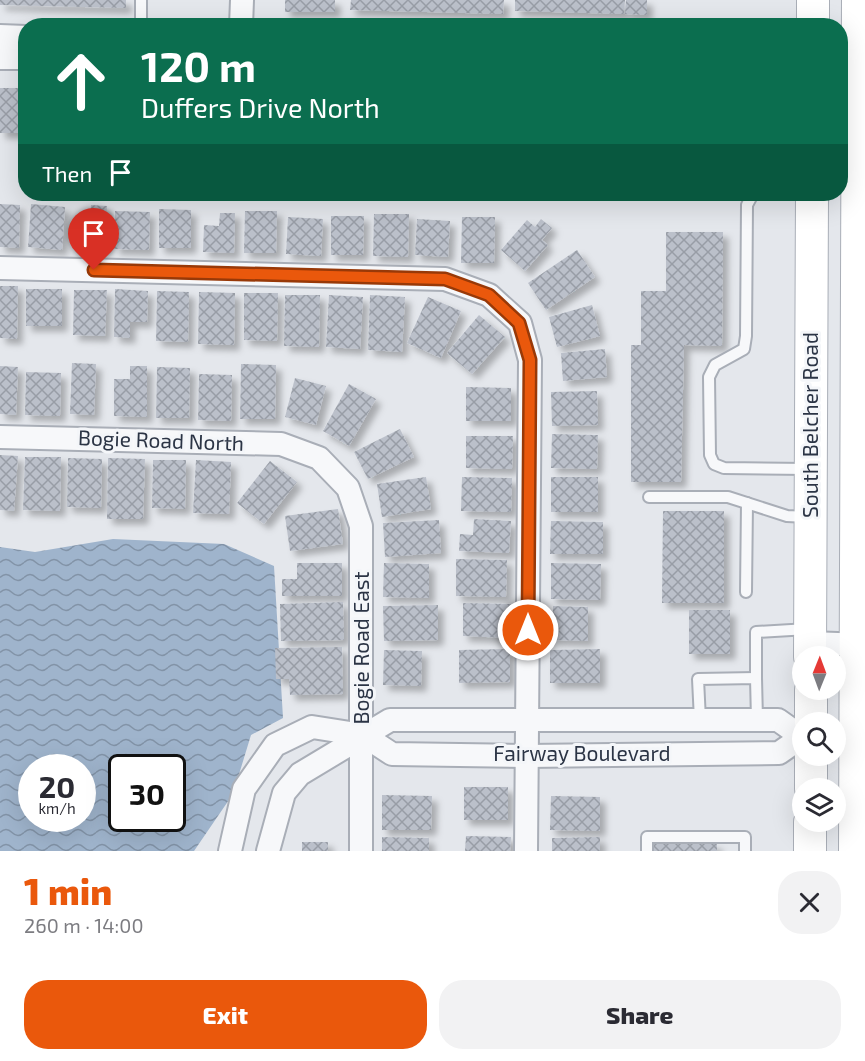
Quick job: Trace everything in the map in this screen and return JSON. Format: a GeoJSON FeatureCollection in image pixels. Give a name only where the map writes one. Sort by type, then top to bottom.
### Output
{"type":"FeatureCollection","features":[{"type":"Feature","properties":{"kind":"main road"},"geometry":{"type":"LineString","coordinates":[[813,0],[813,18]]}},
{"type":"Feature","properties":{"kind":"main road"},"geometry":{"type":"LineString","coordinates":[[855,851],[860,785],[846,738],[861,645],[853,186],[860,18]]}},
{"type":"Feature","properties":{"kind":"main road","name":"South Belcher Road"},"geometry":{"type":"LineString","coordinates":[[810,643],[812,201]]}},
{"type":"Feature","properties":{"kind":"main road"},"geometry":{"type":"LineString","coordinates":[[810,832],[810,851]]}},
{"type":"Feature","properties":{"kind":"street"},"geometry":{"type":"LineString","coordinates":[[241,18],[242,0]]}},
{"type":"Feature","properties":{"kind":"street"},"geometry":{"type":"LineString","coordinates":[[0,36],[18,37]]}},
{"type":"Feature","properties":{"kind":"street"},"geometry":{"type":"LineString","coordinates":[[0,58],[18,58]]}},
{"type":"Feature","properties":{"kind":"street"},"geometry":{"type":"LineString","coordinates":[[0,268],[445,279],[489,295],[519,323],[530,360],[526,851]]}},
{"type":"Feature","properties":{"kind":"street","name":"Bogie Road North"},"geometry":{"type":"LineString","coordinates":[[0,437],[281,444],[319,458]]}},
{"type":"Feature","properties":{"kind":"street","name":"Bogie Road East"},"geometry":{"type":"LineString","coordinates":[[319,458],[348,488],[361,526],[363,735],[361,851]]}},
{"type":"Feature","properties":{"kind":"street"},"geometry":{"type":"LineString","coordinates":[[810,643],[861,645]]}},
{"type":"Feature","properties":{"kind":"street","name":"Fairway Boulevard"},"geometry":{"type":"LineString","coordinates":[[268,851],[284,793],[300,774],[390,720],[778,720],[792,730]]}},
{"type":"Feature","properties":{"kind":"street"},"geometry":{"type":"LineString","coordinates":[[700,720],[700,753]]}},
{"type":"Feature","properties":{"kind":"street","name":"Fairway Boulevard"},"geometry":{"type":"LineString","coordinates":[[230,851],[244,789],[275,745],[312,727],[363,735],[392,754],[527,756],[779,753],[792,744]]}},
{"type":"Feature","properties":{"kind":"lane"},"geometry":{"type":"LineString","coordinates":[[141,0],[141,18]]}},
{"type":"Feature","properties":{"kind":"lane"},"geometry":{"type":"LineString","coordinates":[[749,201],[747,205],[744,349],[715,365],[710,377],[710,455],[714,464],[724,468],[811,469]]}},
{"type":"Feature","properties":{"kind":"lane"},"geometry":{"type":"LineString","coordinates":[[649,497],[728,496],[787,516],[811,518]]}},
{"type":"Feature","properties":{"kind":"lane"},"geometry":{"type":"LineString","coordinates":[[746,592],[747,503]]}},
{"type":"Feature","properties":{"kind":"lane"},"geometry":{"type":"LineString","coordinates":[[757,720],[756,632],[810,643]]}},
{"type":"Feature","properties":{"kind":"lane"},"geometry":{"type":"LineString","coordinates":[[700,720],[698,679],[756,678]]}},
{"type":"Feature","properties":{"kind":"lane"},"geometry":{"type":"LineString","coordinates":[[647,851],[647,837],[745,837],[745,851]]}},
{"type":"Feature","properties":{"kind":"water"},"geometry":{"type":"Polygon","coordinates":[[[113,539],[224,544],[274,566],[283,718],[251,735],[233,794],[194,851],[0,851],[0,547],[35,552],[113,539]]]}},
{"type":"Feature","properties":{"kind":"building"},"geometry":{"type":"Polygon","coordinates":[[[0,0],[126,0],[126,8],[0,5],[0,0]]]}},
{"type":"Feature","properties":{"kind":"building"},"geometry":{"type":"Polygon","coordinates":[[[285,0],[335,0],[335,12],[285,12],[285,0]]]}},
{"type":"Feature","properties":{"kind":"building"},"geometry":{"type":"Polygon","coordinates":[[[351,0],[504,0],[503,14],[350,10],[351,0]]]}},
{"type":"Feature","properties":{"kind":"building"},"geometry":{"type":"Polygon","coordinates":[[[515,0],[625,0],[624,14],[515,11],[515,0]]]}},
{"type":"Feature","properties":{"kind":"building"},"geometry":{"type":"Polygon","coordinates":[[[626,0],[647,0],[647,15],[625,14],[626,0]]]}},
{"type":"Feature","properties":{"kind":"building"},"geometry":{"type":"Polygon","coordinates":[[[0,88],[18,88],[18,133],[0,133],[0,88]]]}},
{"type":"Feature","properties":{"kind":"building"},"geometry":{"type":"Polygon","coordinates":[[[0,204],[20,205],[19,248],[0,247],[0,204]]]}},
{"type":"Feature","properties":{"kind":"building"},"geometry":{"type":"Polygon","coordinates":[[[31,204],[65,207],[62,250],[28,247],[31,204]]]}},
{"type":"Feature","properties":{"kind":"building"},"geometry":{"type":"Polygon","coordinates":[[[91,205],[107,206],[106,249],[73,249],[74,220],[90,220],[91,205]]]}},
{"type":"Feature","properties":{"kind":"building"},"geometry":{"type":"Polygon","coordinates":[[[159,209],[191,210],[191,248],[159,248],[159,209]]]}},
{"type":"Feature","properties":{"kind":"building"},"geometry":{"type":"Polygon","coordinates":[[[115,211],[150,212],[149,250],[114,249],[115,211]]]}},
{"type":"Feature","properties":{"kind":"building"},"geometry":{"type":"Polygon","coordinates":[[[245,211],[277,211],[276,253],[244,253],[245,211]]]}},
{"type":"Feature","properties":{"kind":"building"},"geometry":{"type":"Polygon","coordinates":[[[220,213],[235,213],[234,253],[203,252],[204,225],[219,226],[220,213]]]}},
{"type":"Feature","properties":{"kind":"building"},"geometry":{"type":"Polygon","coordinates":[[[374,214],[409,214],[408,257],[373,256],[374,214]]]}},
{"type":"Feature","properties":{"kind":"building"},"geometry":{"type":"Polygon","coordinates":[[[331,216],[364,216],[363,255],[331,255],[331,216]]]}},
{"type":"Feature","properties":{"kind":"building"},"geometry":{"type":"Polygon","coordinates":[[[288,217],[323,219],[321,256],[286,254],[288,217]]]}},
{"type":"Feature","properties":{"kind":"building"},"geometry":{"type":"Polygon","coordinates":[[[462,217],[495,217],[494,263],[461,263],[462,217]]]}},
{"type":"Feature","properties":{"kind":"building"},"geometry":{"type":"Polygon","coordinates":[[[417,219],[450,221],[448,257],[415,255],[417,219]]]}},
{"type":"Feature","properties":{"kind":"building"},"geometry":{"type":"Polygon","coordinates":[[[541,219],[552,228],[542,240],[548,245],[525,271],[501,250],[527,220],[535,227],[541,219]]]}},
{"type":"Feature","properties":{"kind":"building"},"geometry":{"type":"Polygon","coordinates":[[[666,232],[723,232],[722,346],[684,345],[681,482],[631,482],[631,345],[641,345],[641,291],[666,291],[666,232]]]}},
{"type":"Feature","properties":{"kind":"building"},"geometry":{"type":"Polygon","coordinates":[[[577,250],[595,277],[546,310],[528,283],[577,250]]]}},
{"type":"Feature","properties":{"kind":"building"},"geometry":{"type":"Polygon","coordinates":[[[0,286],[18,286],[17,339],[0,338],[0,286]]]}},
{"type":"Feature","properties":{"kind":"building"},"geometry":{"type":"Polygon","coordinates":[[[26,289],[62,289],[62,326],[26,326],[26,289]]]}},
{"type":"Feature","properties":{"kind":"building"},"geometry":{"type":"Polygon","coordinates":[[[115,289],[148,291],[147,322],[130,322],[130,338],[114,337],[115,289]]]}},
{"type":"Feature","properties":{"kind":"building"},"geometry":{"type":"Polygon","coordinates":[[[74,290],[107,290],[105,336],[73,335],[74,290]]]}},
{"type":"Feature","properties":{"kind":"building"},"geometry":{"type":"Polygon","coordinates":[[[157,291],[189,292],[188,342],[156,341],[157,291]]]}},
{"type":"Feature","properties":{"kind":"building"},"geometry":{"type":"Polygon","coordinates":[[[199,292],[235,293],[234,345],[198,344],[199,292]]]}},
{"type":"Feature","properties":{"kind":"building"},"geometry":{"type":"Polygon","coordinates":[[[244,293],[278,293],[277,341],[244,340],[244,293]]]}},
{"type":"Feature","properties":{"kind":"building"},"geometry":{"type":"Polygon","coordinates":[[[285,295],[320,295],[319,347],[284,346],[285,295]]]}},
{"type":"Feature","properties":{"kind":"building"},"geometry":{"type":"Polygon","coordinates":[[[329,295],[363,297],[360,349],[326,347],[329,295]]]}},
{"type":"Feature","properties":{"kind":"building"},"geometry":{"type":"Polygon","coordinates":[[[370,295],[405,297],[402,352],[368,350],[370,295]]]}},
{"type":"Feature","properties":{"kind":"building"},"geometry":{"type":"Polygon","coordinates":[[[428,297],[461,311],[441,358],[407,343],[428,297]]]}},
{"type":"Feature","properties":{"kind":"building"},"geometry":{"type":"Polygon","coordinates":[[[592,305],[600,336],[557,347],[549,317],[592,305]]]}},
{"type":"Feature","properties":{"kind":"building"},"geometry":{"type":"Polygon","coordinates":[[[479,315],[505,337],[472,374],[447,353],[479,315]]]}},
{"type":"Feature","properties":{"kind":"building"},"geometry":{"type":"Polygon","coordinates":[[[605,349],[607,377],[563,381],[561,353],[605,349]]]}},
{"type":"Feature","properties":{"kind":"building"},"geometry":{"type":"Polygon","coordinates":[[[72,363],[96,364],[94,415],[70,414],[72,363]]]}},
{"type":"Feature","properties":{"kind":"building"},"geometry":{"type":"Polygon","coordinates":[[[241,364],[276,365],[275,419],[240,419],[241,364]]]}},
{"type":"Feature","properties":{"kind":"building"},"geometry":{"type":"Polygon","coordinates":[[[0,366],[18,367],[16,415],[0,414],[0,366]]]}},
{"type":"Feature","properties":{"kind":"building"},"geometry":{"type":"Polygon","coordinates":[[[130,366],[147,366],[147,417],[114,416],[114,379],[130,379],[130,366]]]}},
{"type":"Feature","properties":{"kind":"building"},"geometry":{"type":"Polygon","coordinates":[[[157,367],[190,368],[189,418],[156,418],[157,367]]]}},
{"type":"Feature","properties":{"kind":"building"},"geometry":{"type":"Polygon","coordinates":[[[26,372],[61,373],[60,416],[25,415],[26,372]]]}},
{"type":"Feature","properties":{"kind":"building"},"geometry":{"type":"Polygon","coordinates":[[[199,374],[232,375],[231,421],[198,420],[199,374]]]}},
{"type":"Feature","properties":{"kind":"building"},"geometry":{"type":"Polygon","coordinates":[[[295,378],[326,386],[316,425],[285,417],[295,378]]]}},
{"type":"Feature","properties":{"kind":"building"},"geometry":{"type":"Polygon","coordinates":[[[349,384],[376,399],[349,446],[323,431],[349,384]]]}},
{"type":"Feature","properties":{"kind":"building"},"geometry":{"type":"Polygon","coordinates":[[[466,387],[511,388],[511,421],[466,421],[466,387]]]}},
{"type":"Feature","properties":{"kind":"building"},"geometry":{"type":"Polygon","coordinates":[[[597,391],[598,425],[552,426],[551,392],[597,391]]]}},
{"type":"Feature","properties":{"kind":"building"},"geometry":{"type":"Polygon","coordinates":[[[400,429],[414,457],[368,479],[354,452],[400,429]]]}},
{"type":"Feature","properties":{"kind":"building"},"geometry":{"type":"Polygon","coordinates":[[[552,434],[598,435],[597,469],[551,468],[552,434]]]}},
{"type":"Feature","properties":{"kind":"building"},"geometry":{"type":"Polygon","coordinates":[[[466,436],[513,436],[512,469],[466,468],[466,436]]]}},
{"type":"Feature","properties":{"kind":"building"},"geometry":{"type":"Polygon","coordinates":[[[0,455],[18,456],[14,511],[0,510],[0,455]]]}},
{"type":"Feature","properties":{"kind":"building"},"geometry":{"type":"Polygon","coordinates":[[[25,457],[61,457],[60,511],[23,510],[25,457]]]}},
{"type":"Feature","properties":{"kind":"building"},"geometry":{"type":"Polygon","coordinates":[[[68,458],[102,459],[101,508],[67,507],[68,458]]]}},
{"type":"Feature","properties":{"kind":"building"},"geometry":{"type":"Polygon","coordinates":[[[108,458],[145,459],[143,519],[107,519],[108,458]]]}},
{"type":"Feature","properties":{"kind":"building"},"geometry":{"type":"Polygon","coordinates":[[[153,460],[186,460],[185,509],[152,508],[153,460]]]}},
{"type":"Feature","properties":{"kind":"building"},"geometry":{"type":"Polygon","coordinates":[[[196,460],[231,462],[229,514],[193,513],[196,460]]]}},
{"type":"Feature","properties":{"kind":"building"},"geometry":{"type":"Polygon","coordinates":[[[270,461],[297,482],[264,524],[237,503],[270,461]]]}},
{"type":"Feature","properties":{"kind":"building"},"geometry":{"type":"Polygon","coordinates":[[[426,477],[431,509],[382,517],[377,484],[426,477]]]}},
{"type":"Feature","properties":{"kind":"building"},"geometry":{"type":"Polygon","coordinates":[[[462,477],[512,478],[511,512],[461,511],[462,477]]]}},
{"type":"Feature","properties":{"kind":"building"},"geometry":{"type":"Polygon","coordinates":[[[551,477],[598,477],[598,512],[551,512],[551,477]]]}},
{"type":"Feature","properties":{"kind":"building"},"geometry":{"type":"Polygon","coordinates":[[[338,509],[343,544],[290,551],[285,516],[338,509]]]}},
{"type":"Feature","properties":{"kind":"building"},"geometry":{"type":"Polygon","coordinates":[[[663,511],[724,511],[724,603],[662,603],[663,511]]]}},
{"type":"Feature","properties":{"kind":"building"},"geometry":{"type":"Polygon","coordinates":[[[474,519],[511,521],[509,553],[459,551],[460,534],[473,535],[474,519]]]}},
{"type":"Feature","properties":{"kind":"building"},"geometry":{"type":"Polygon","coordinates":[[[439,520],[441,553],[385,557],[383,523],[439,520]]]}},
{"type":"Feature","properties":{"kind":"building"},"geometry":{"type":"Polygon","coordinates":[[[551,521],[603,522],[603,554],[550,554],[551,521]]]}},
{"type":"Feature","properties":{"kind":"building"},"geometry":{"type":"Polygon","coordinates":[[[456,559],[507,560],[506,597],[456,596],[456,559]]]}},
{"type":"Feature","properties":{"kind":"building"},"geometry":{"type":"Polygon","coordinates":[[[297,563],[342,563],[342,596],[282,596],[282,579],[297,579],[297,563]]]}},
{"type":"Feature","properties":{"kind":"building"},"geometry":{"type":"Polygon","coordinates":[[[384,563],[429,564],[429,598],[383,597],[384,563]]]}},
{"type":"Feature","properties":{"kind":"building"},"geometry":{"type":"Polygon","coordinates":[[[551,563],[601,564],[600,600],[551,599],[551,563]]]}},
{"type":"Feature","properties":{"kind":"building"},"geometry":{"type":"Polygon","coordinates":[[[343,602],[344,640],[281,641],[280,604],[343,602]]]}},
{"type":"Feature","properties":{"kind":"building"},"geometry":{"type":"Polygon","coordinates":[[[463,603],[511,604],[510,638],[463,636],[463,603]]]}},
{"type":"Feature","properties":{"kind":"building"},"geometry":{"type":"Polygon","coordinates":[[[438,605],[438,640],[384,641],[383,606],[438,605]]]}},
{"type":"Feature","properties":{"kind":"building"},"geometry":{"type":"Polygon","coordinates":[[[553,606],[588,607],[588,641],[552,640],[553,606]]]}},
{"type":"Feature","properties":{"kind":"building"},"geometry":{"type":"Polygon","coordinates":[[[689,610],[730,610],[730,654],[689,654],[689,610]]]}},
{"type":"Feature","properties":{"kind":"building"},"geometry":{"type":"Polygon","coordinates":[[[342,647],[343,694],[290,695],[289,679],[276,679],[275,648],[342,647]]]}},
{"type":"Feature","properties":{"kind":"building"},"geometry":{"type":"Polygon","coordinates":[[[510,649],[510,682],[459,683],[459,650],[510,649]]]}},
{"type":"Feature","properties":{"kind":"building"},"geometry":{"type":"Polygon","coordinates":[[[600,649],[600,683],[550,683],[550,650],[600,649]]]}},
{"type":"Feature","properties":{"kind":"building"},"geometry":{"type":"Polygon","coordinates":[[[384,650],[422,651],[421,686],[383,685],[384,650]]]}},
{"type":"Feature","properties":{"kind":"building"},"geometry":{"type":"Polygon","coordinates":[[[464,787],[508,787],[508,820],[464,820],[464,787]]]}},
{"type":"Feature","properties":{"kind":"building"},"geometry":{"type":"Polygon","coordinates":[[[382,795],[432,796],[431,830],[382,830],[382,795]]]}},
{"type":"Feature","properties":{"kind":"building"},"geometry":{"type":"Polygon","coordinates":[[[551,796],[600,797],[600,831],[550,830],[551,796]]]}},
{"type":"Feature","properties":{"kind":"building"},"geometry":{"type":"Polygon","coordinates":[[[466,836],[511,837],[510,851],[465,851],[466,836]]]}},
{"type":"Feature","properties":{"kind":"building"},"geometry":{"type":"Polygon","coordinates":[[[382,837],[429,838],[429,851],[382,851],[382,837]]]}},
{"type":"Feature","properties":{"kind":"building"},"geometry":{"type":"Polygon","coordinates":[[[600,837],[600,851],[552,851],[552,838],[600,837]]]}},
{"type":"Feature","properties":{"kind":"building"},"geometry":{"type":"Polygon","coordinates":[[[302,842],[328,842],[328,851],[302,851],[302,842]]]}},
{"type":"Feature","properties":{"kind":"building"},"geometry":{"type":"Polygon","coordinates":[[[654,844],[717,844],[717,851],[654,851],[654,844]]]}},
{"type":"Feature","properties":{"kind":"route"},"geometry":{"type":"LineString","coordinates":[[94,270],[445,279],[489,295],[519,323],[530,360],[528,630]]}}]}
